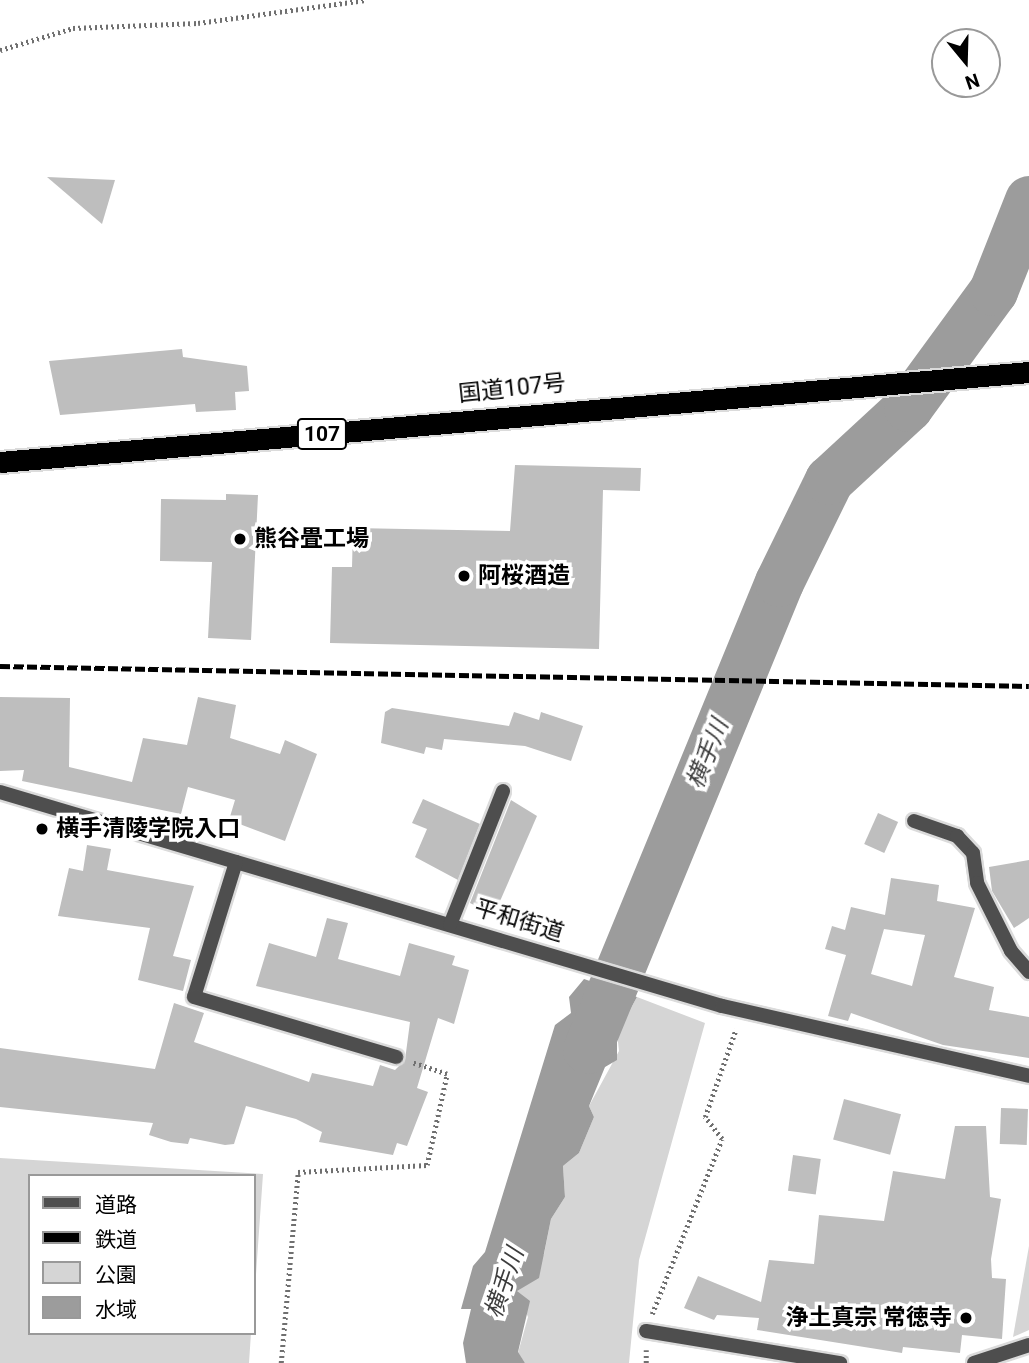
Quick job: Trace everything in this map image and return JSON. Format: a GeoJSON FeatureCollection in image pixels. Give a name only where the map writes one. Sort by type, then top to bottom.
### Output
{"type":"FeatureCollection","features":[{"type":"Feature","properties":{"kind":"highway","name":"国道107号"},"geometry":{"type":"LineString","coordinates":[[0,462],[643,403],[1022,373]]}},
{"type":"Feature","properties":{"kind":"street"},"geometry":{"type":"LineString","coordinates":[[450,925],[503,791]]}},
{"type":"Feature","properties":{"kind":"street","name":"平和街道"},"geometry":{"type":"LineString","coordinates":[[0,792],[742,1012],[1029,1076]]}},
{"type":"Feature","properties":{"kind":"street"},"geometry":{"type":"LineString","coordinates":[[914,821],[957,836],[973,853],[977,883],[1011,951],[1029,972]]}},
{"type":"Feature","properties":{"kind":"street"},"geometry":{"type":"LineString","coordinates":[[236,862],[194,997],[396,1057]]}},
{"type":"Feature","properties":{"kind":"street"},"geometry":{"type":"LineString","coordinates":[[646,1331],[840,1363]]}},
{"type":"Feature","properties":{"kind":"street"},"geometry":{"type":"LineString","coordinates":[[974,1363],[1029,1345]]}},
{"type":"Feature","properties":{"kind":"path"},"geometry":{"type":"LineString","coordinates":[[0,50],[73,28],[198,23],[365,0]]}},
{"type":"Feature","properties":{"kind":"path"},"geometry":{"type":"LineString","coordinates":[[646,1363],[646,1331],[722,1139],[705,1117],[742,1012]]}},
{"type":"Feature","properties":{"kind":"path"},"geometry":{"type":"LineString","coordinates":[[281,1363],[298,1172],[427,1165],[447,1074],[396,1057]]}},
{"type":"Feature","properties":{"kind":"green space"},"geometry":{"type":"Polygon","coordinates":[[[637,997],[705,1023],[639,1260],[629,1363],[525,1363],[518,1353],[528,1317],[517,1291],[544,1254],[551,1219],[565,1197],[563,1166],[579,1153],[594,1117],[589,1106],[619,1051],[617,1033],[637,997]]]}},
{"type":"Feature","properties":{"kind":"green space"},"geometry":{"type":"Polygon","coordinates":[[[0,1158],[263,1174],[256,1274],[256,1174],[28,1174],[28,1335],[251,1335],[249,1363],[0,1363],[0,1158]]]}},
{"type":"Feature","properties":{"kind":"green space"},"geometry":{"type":"Polygon","coordinates":[[[1029,1246],[1029,1330],[1013,1337],[1029,1246]]]}},
{"type":"Feature","properties":{"kind":"water"},"geometry":{"type":"Polygon","coordinates":[[[584,979],[637,997],[617,1033],[617,1060],[605,1067],[589,1106],[594,1117],[579,1153],[563,1166],[565,1197],[551,1219],[539,1278],[517,1291],[530,1301],[518,1352],[525,1363],[466,1363],[463,1343],[471,1309],[461,1309],[473,1266],[485,1252],[555,1025],[571,1013],[569,997],[584,979]]]}},
{"type":"Feature","properties":{"kind":"building"},"geometry":{"type":"Polygon","coordinates":[[[47,177],[115,180],[102,224],[47,177]]]}},
{"type":"Feature","properties":{"kind":"building"},"geometry":{"type":"Polygon","coordinates":[[[182,349],[183,357],[247,366],[249,391],[235,392],[236,410],[196,412],[195,404],[60,415],[49,361],[182,349]]]}},
{"type":"Feature","properties":{"kind":"building","name":"阿桜酒造"},"geometry":{"type":"Polygon","coordinates":[[[515,465],[641,468],[640,491],[603,490],[599,649],[330,643],[332,567],[352,567],[353,528],[510,531],[515,465]]]}},
{"type":"Feature","properties":{"kind":"building"},"geometry":{"type":"Polygon","coordinates":[[[226,494],[258,495],[251,640],[208,638],[212,562],[160,561],[161,499],[226,500],[226,494]]]}},
{"type":"Feature","properties":{"kind":"building"},"geometry":{"type":"Polygon","coordinates":[[[0,697],[70,698],[69,767],[132,782],[143,738],[187,745],[198,697],[236,705],[230,738],[280,754],[285,740],[317,754],[285,841],[229,820],[235,800],[188,787],[181,814],[22,781],[24,770],[0,771],[0,697]]]}},
{"type":"Feature","properties":{"kind":"building"},"geometry":{"type":"Polygon","coordinates":[[[392,708],[509,726],[514,712],[539,720],[541,712],[583,726],[571,761],[525,746],[444,739],[442,750],[426,747],[424,754],[381,743],[385,712],[392,708]]]}},
{"type":"Feature","properties":{"kind":"building"},"geometry":{"type":"Polygon","coordinates":[[[423,799],[480,824],[458,880],[415,857],[427,829],[412,823],[423,799]]]}},
{"type":"Feature","properties":{"kind":"building"},"geometry":{"type":"Polygon","coordinates":[[[511,800],[537,816],[494,915],[470,903],[511,800]]]}},
{"type":"Feature","properties":{"kind":"building"},"geometry":{"type":"Polygon","coordinates":[[[878,813],[898,822],[884,853],[864,844],[878,813]]]}},
{"type":"Feature","properties":{"kind":"building"},"geometry":{"type":"Polygon","coordinates":[[[87,845],[111,849],[107,870],[194,886],[173,956],[191,960],[183,991],[138,980],[150,928],[58,916],[69,868],[83,871],[87,845]]]}},
{"type":"Feature","properties":{"kind":"building"},"geometry":{"type":"Polygon","coordinates":[[[1029,860],[1029,918],[1014,928],[992,891],[989,867],[1029,860]]]}},
{"type":"Feature","properties":{"kind":"building"},"geometry":{"type":"Polygon","coordinates":[[[891,878],[939,885],[937,901],[975,908],[954,977],[994,987],[989,1010],[1029,1017],[1029,1058],[943,1045],[851,1013],[848,1021],[828,1016],[846,955],[825,949],[832,926],[845,930],[851,907],[885,915],[891,878]],[[884,929],[871,974],[912,986],[925,935],[884,929]]]}},
{"type":"Feature","properties":{"kind":"building"},"geometry":{"type":"Polygon","coordinates":[[[327,918],[348,923],[338,959],[400,976],[409,943],[455,956],[452,965],[469,970],[454,1024],[438,1018],[417,1088],[428,1092],[407,1146],[397,1143],[393,1155],[319,1142],[322,1132],[296,1119],[246,1106],[234,1144],[225,1145],[190,1138],[188,1144],[171,1142],[149,1135],[153,1123],[0,1107],[0,1048],[155,1069],[174,1003],[204,1013],[194,1042],[309,1082],[312,1073],[373,1086],[380,1065],[395,1070],[405,1060],[410,1022],[256,986],[269,943],[316,957],[327,918]]]}},
{"type":"Feature","properties":{"kind":"building"},"geometry":{"type":"Polygon","coordinates":[[[844,1099],[901,1114],[890,1155],[833,1140],[844,1099]]]}},
{"type":"Feature","properties":{"kind":"building"},"geometry":{"type":"Polygon","coordinates":[[[1001,1108],[1028,1109],[1027,1145],[1000,1144],[1001,1108]]]}},
{"type":"Feature","properties":{"kind":"building"},"geometry":{"type":"Polygon","coordinates":[[[955,1126],[986,1126],[990,1197],[1001,1199],[991,1259],[992,1278],[1006,1279],[1002,1339],[962,1335],[960,1353],[903,1347],[902,1353],[757,1330],[759,1318],[717,1315],[714,1320],[684,1308],[698,1276],[761,1302],[769,1260],[814,1264],[819,1215],[884,1221],[893,1171],[945,1179],[955,1126]]]}},
{"type":"Feature","properties":{"kind":"building"},"geometry":{"type":"Polygon","coordinates":[[[793,1155],[821,1159],[816,1195],[788,1191],[793,1155]]]}},
{"type":"Feature","properties":{"kind":"waterway","name":"横手川"},"geometry":{"type":"LineString","coordinates":[[587,1049],[779,582],[829,480],[908,407],[993,291],[1029,200]]}},
{"type":"Feature","properties":{"kind":"railway"},"geometry":{"type":"LineString","coordinates":[[0,666],[1029,686]]}},
{"type":"Feature","properties":{"kind":"place","name":"熊谷畳工場"},"geometry":{"type":"Point","coordinates":[240,539]}},
{"type":"Feature","properties":{"kind":"place","name":"阿桜酒造"},"geometry":{"type":"Point","coordinates":[464,576]}},
{"type":"Feature","properties":{"kind":"place","name":"横手清陵学院入口"},"geometry":{"type":"Point","coordinates":[42,829]}},
{"type":"Feature","properties":{"kind":"place","name":"浄土真宗 常徳寺"},"geometry":{"type":"Point","coordinates":[966,1318]}}]}
